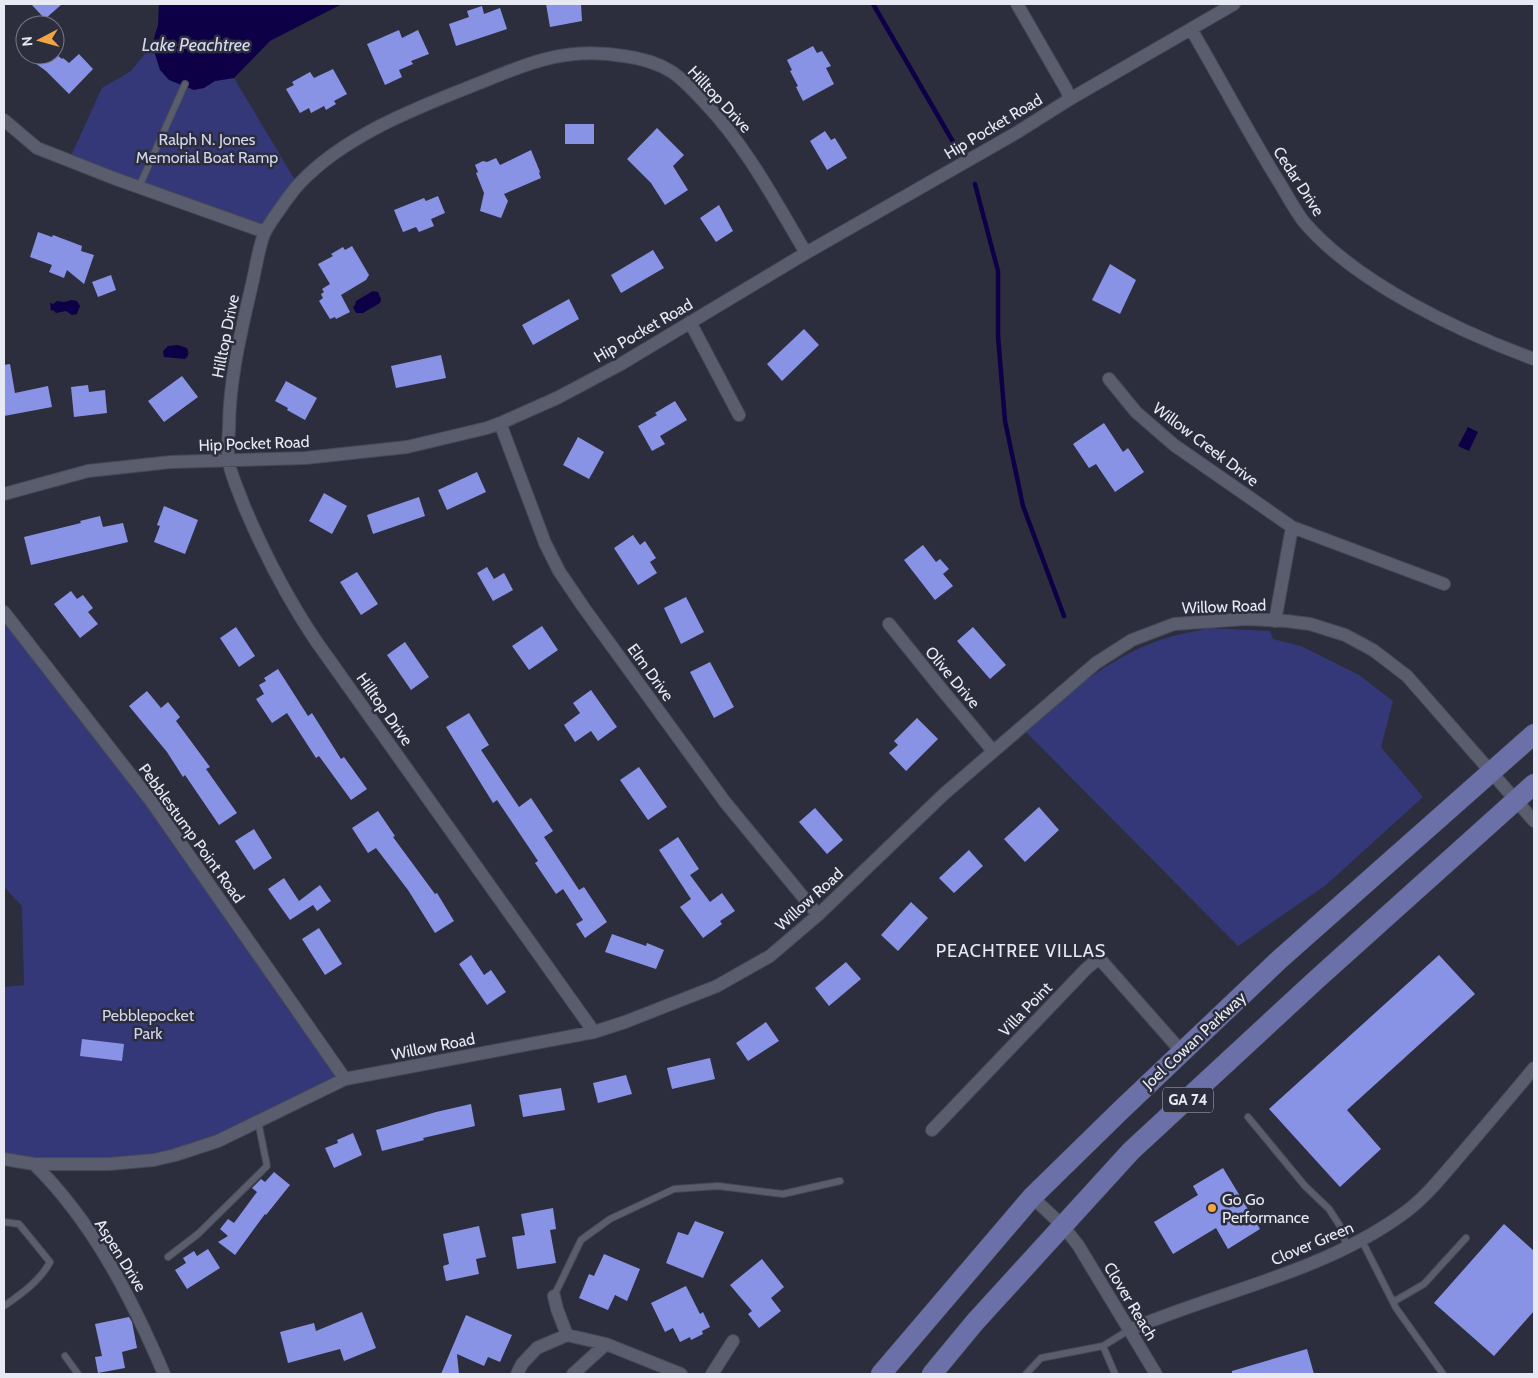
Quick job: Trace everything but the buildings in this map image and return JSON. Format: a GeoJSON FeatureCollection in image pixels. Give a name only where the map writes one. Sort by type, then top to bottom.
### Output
{"type":"FeatureCollection","features":[{"type":"Feature","properties":{"kind":"main road","name":"Joel Cowan Parkway"},"geometry":{"type":"LineString","coordinates":[[881,1374],[1032,1198],[1181,1051],[1280,959],[1534,734]]}},
{"type":"Feature","properties":{"kind":"main road","name":"GA 74"},"geometry":{"type":"LineString","coordinates":[[932,1374],[975,1322],[1131,1152],[1317,979],[1534,784]]}},
{"type":"Feature","properties":{"kind":"street"},"geometry":{"type":"LineString","coordinates":[[1017,4],[1070,99]]}},
{"type":"Feature","properties":{"kind":"street","name":"Hip Pocket Road"},"geometry":{"type":"LineString","coordinates":[[4,494],[88,471],[171,462],[305,458],[408,447],[500,424],[557,398],[621,364],[806,253],[1016,133],[1070,99],[1234,4]]}},
{"type":"Feature","properties":{"kind":"street","name":"Cedar Drive"},"geometry":{"type":"LineString","coordinates":[[1191,29],[1254,141],[1304,222],[1359,272],[1402,297],[1468,331],[1534,359]]}},
{"type":"Feature","properties":{"kind":"street","name":"Hilltop Drive"},"geometry":{"type":"LineString","coordinates":[[594,1032],[302,621],[278,578],[250,520],[228,460],[229,404],[238,346],[265,232],[298,184],[328,158],[348,144],[391,121],[501,74],[553,56],[585,52],[638,58],[672,72],[691,88],[716,114],[741,146],[806,253]]}},
{"type":"Feature","properties":{"kind":"street"},"geometry":{"type":"LineString","coordinates":[[4,120],[37,148],[265,232]]}},
{"type":"Feature","properties":{"kind":"street"},"geometry":{"type":"LineString","coordinates":[[690,322],[739,415]]}},
{"type":"Feature","properties":{"kind":"street","name":"Willow Creek Drive"},"geometry":{"type":"LineString","coordinates":[[1109,379],[1136,412],[1174,445],[1292,527],[1444,584]]}},
{"type":"Feature","properties":{"kind":"street","name":"Elm Drive"},"geometry":{"type":"LineString","coordinates":[[500,424],[545,543],[559,571],[726,802],[818,916]]}},
{"type":"Feature","properties":{"kind":"street"},"geometry":{"type":"LineString","coordinates":[[1275,621],[1292,527]]}},
{"type":"Feature","properties":{"kind":"street","name":"Pebblestump Point Road"},"geometry":{"type":"LineString","coordinates":[[4,612],[151,801],[345,1079]]}},
{"type":"Feature","properties":{"kind":"street","name":"Willow Road"},"geometry":{"type":"LineString","coordinates":[[4,1159],[34,1164],[109,1164],[154,1160],[197,1149],[218,1141],[345,1079],[594,1032],[625,1022],[719,985],[770,956],[818,916],[944,794],[1096,663],[1132,640],[1174,624],[1246,619],[1310,624],[1345,635],[1373,650],[1407,676],[1534,821]]}},
{"type":"Feature","properties":{"kind":"street","name":"Olive Drive"},"geometry":{"type":"LineString","coordinates":[[889,624],[994,750]]}},
{"type":"Feature","properties":{"kind":"street","name":"Villa Point"},"geometry":{"type":"LineString","coordinates":[[932,1130],[1086,969],[1099,958],[1181,1051]]}},
{"type":"Feature","properties":{"kind":"street","name":"Clover Green"},"geometry":{"type":"LineString","coordinates":[[1128,1330],[1348,1248],[1401,1216],[1429,1192],[1534,1068]]}},
{"type":"Feature","properties":{"kind":"street","name":"Aspen Drive"},"geometry":{"type":"LineString","coordinates":[[34,1164],[72,1208],[121,1283],[142,1322],[164,1374]]}},
{"type":"Feature","properties":{"kind":"street","name":"Clover Reach"},"geometry":{"type":"LineString","coordinates":[[1032,1198],[1062,1225],[1078,1244],[1156,1374]]}},
{"type":"Feature","properties":{"kind":"street"},"geometry":{"type":"LineString","coordinates":[[554,1296],[567,1335]]}},
{"type":"Feature","properties":{"kind":"street"},"geometry":{"type":"LineString","coordinates":[[517,1374],[522,1364],[536,1348],[567,1335],[606,1344],[681,1374]]}},
{"type":"Feature","properties":{"kind":"street"},"geometry":{"type":"LineString","coordinates":[[712,1374],[733,1341]]}},
{"type":"Feature","properties":{"kind":"street"},"geometry":{"type":"LineString","coordinates":[[573,1374],[606,1344]]}},
{"type":"Feature","properties":{"kind":"lane"},"geometry":{"type":"LineString","coordinates":[[139,187],[185,84]]}},
{"type":"Feature","properties":{"kind":"lane"},"geometry":{"type":"LineString","coordinates":[[1248,1117],[1305,1186],[1329,1210],[1340,1226],[1348,1248]]}},
{"type":"Feature","properties":{"kind":"lane"},"geometry":{"type":"LineString","coordinates":[[168,1257],[198,1234],[266,1166],[258,1121]]}},
{"type":"Feature","properties":{"kind":"lane"},"geometry":{"type":"LineString","coordinates":[[554,1296],[581,1240],[610,1219],[674,1190],[718,1186],[783,1194],[840,1182]]}},
{"type":"Feature","properties":{"kind":"lane"},"geometry":{"type":"LineString","coordinates":[[4,1222],[19,1224],[50,1262],[45,1271],[4,1306]]}},
{"type":"Feature","properties":{"kind":"lane"},"geometry":{"type":"LineString","coordinates":[[1393,1302],[1424,1284],[1466,1238]]}},
{"type":"Feature","properties":{"kind":"lane"},"geometry":{"type":"LineString","coordinates":[[1362,1240],[1393,1302],[1443,1374]]}},
{"type":"Feature","properties":{"kind":"lane"},"geometry":{"type":"LineString","coordinates":[[1026,1374],[1041,1358],[1103,1346],[1128,1330]]}},
{"type":"Feature","properties":{"kind":"lane"},"geometry":{"type":"LineString","coordinates":[[1103,1346],[1115,1374]]}},
{"type":"Feature","properties":{"kind":"lane"},"geometry":{"type":"LineString","coordinates":[[65,1356],[78,1374]]}},
{"type":"Feature","properties":{"kind":"green space","name":"Ralph N. Jones Memorial Boat Ramp"},"geometry":{"type":"Polygon","coordinates":[[[152,45],[155,53],[210,83],[234,78],[298,185],[265,232],[69,160],[102,88],[131,71],[152,45]]]}},
{"type":"Feature","properties":{"kind":"green space","name":"Pebblepocket Park"},"geometry":{"type":"Polygon","coordinates":[[[4,612],[151,801],[345,1079],[185,1153],[34,1164],[4,1159],[4,987],[24,985],[22,906],[4,887],[4,612]]]}},
{"type":"Feature","properties":{"kind":"green space"},"geometry":{"type":"Polygon","coordinates":[[[1209,628],[1270,631],[1273,639],[1301,646],[1359,675],[1393,701],[1381,747],[1423,797],[1326,885],[1238,946],[1025,731],[1055,704],[1104,668],[1121,658],[1163,639],[1209,628]]]}},
{"type":"Feature","properties":{"kind":"water","name":"Lake Peachtree"},"geometry":{"type":"Polygon","coordinates":[[[159,4],[342,4],[270,41],[234,78],[215,81],[204,88],[194,90],[169,80],[160,70],[152,45],[158,25],[159,4]]]}},
{"type":"Feature","properties":{"kind":"water"},"geometry":{"type":"Polygon","coordinates":[[[373,291],[378,292],[381,299],[380,303],[363,313],[356,313],[353,307],[356,301],[373,291]]]}},
{"type":"Feature","properties":{"kind":"water"},"geometry":{"type":"Polygon","coordinates":[[[77,301],[80,306],[77,314],[72,315],[66,311],[56,313],[53,310],[51,311],[50,303],[77,301]]]}},
{"type":"Feature","properties":{"kind":"water"},"geometry":{"type":"Polygon","coordinates":[[[178,345],[187,348],[188,354],[185,359],[164,357],[163,351],[168,346],[178,345]]]}},
{"type":"Feature","properties":{"kind":"water"},"geometry":{"type":"Polygon","coordinates":[[[1468,427],[1478,432],[1469,451],[1458,446],[1468,427]]]}},
{"type":"Feature","properties":{"kind":"waterway"},"geometry":{"type":"LineString","coordinates":[[873,4],[959,152]]}},
{"type":"Feature","properties":{"kind":"waterway"},"geometry":{"type":"LineString","coordinates":[[975,184],[998,271],[998,336],[1005,421],[1023,506],[1064,616]]}},
{"type":"Feature","properties":{"kind":"place","name":"Go Go Performance"},"geometry":{"type":"Point","coordinates":[1212,1208]}},
{"type":"Feature","properties":{"kind":"district","name":"PEACHTREE VILLAS"},"geometry":{"type":"Point","coordinates":[1021,951]}}]}
